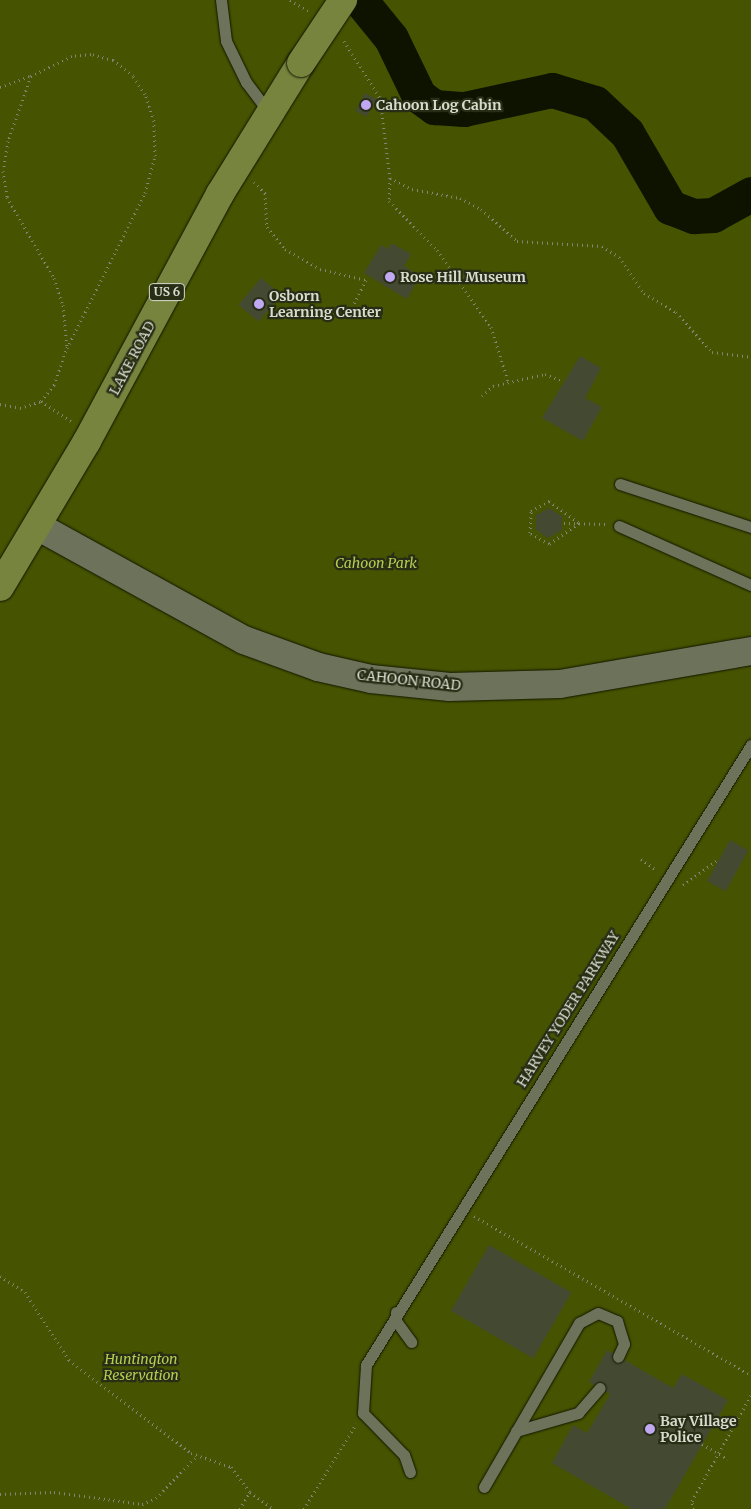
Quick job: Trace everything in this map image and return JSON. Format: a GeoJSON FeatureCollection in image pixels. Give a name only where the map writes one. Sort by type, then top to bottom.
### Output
{"type":"FeatureCollection","features":[{"type":"Feature","properties":{"kind":"main road","name":"LAKE ROAD"},"geometry":{"type":"LineString","coordinates":[[0,587],[39,527],[269,113],[343,0]]}},
{"type":"Feature","properties":{"kind":"street","name":"CAHOON ROAD"},"geometry":{"type":"LineString","coordinates":[[39,527],[244,640],[318,667],[370,679],[450,687],[560,684],[751,651]]}},
{"type":"Feature","properties":{"kind":"lane"},"geometry":{"type":"LineString","coordinates":[[222,0],[226,41],[246,82],[269,113]]}},
{"type":"Feature","properties":{"kind":"lane"},"geometry":{"type":"LineString","coordinates":[[620,484],[751,527]]}},
{"type":"Feature","properties":{"kind":"lane"},"geometry":{"type":"LineString","coordinates":[[619,526],[751,585]]}},
{"type":"Feature","properties":{"kind":"lane","name":"HARVEY YODER PARKWAY"},"geometry":{"type":"LineString","coordinates":[[363,1413],[366,1365],[396,1312],[751,745]]}},
{"type":"Feature","properties":{"kind":"lane"},"geometry":{"type":"LineString","coordinates":[[396,1312],[396,1320],[411,1342]]}},
{"type":"Feature","properties":{"kind":"lane"},"geometry":{"type":"LineString","coordinates":[[484,1487],[579,1323],[589,1315],[604,1314],[618,1321],[624,1344],[618,1357]]}},
{"type":"Feature","properties":{"kind":"lane"},"geometry":{"type":"LineString","coordinates":[[516,1431],[564,1420],[587,1407],[600,1388]]}},
{"type":"Feature","properties":{"kind":"lane"},"geometry":{"type":"LineString","coordinates":[[363,1413],[404,1455],[410,1472]]}},
{"type":"Feature","properties":{"kind":"path"},"geometry":{"type":"LineString","coordinates":[[290,0],[310,13]]}},
{"type":"Feature","properties":{"kind":"path"},"geometry":{"type":"LineString","coordinates":[[340,37],[368,72],[380,98],[390,178],[389,201],[437,250],[491,327],[509,384]]}},
{"type":"Feature","properties":{"kind":"path"},"geometry":{"type":"LineString","coordinates":[[0,87],[31,76],[72,56],[91,54],[113,60],[133,76],[154,120],[155,156],[145,193],[67,348],[54,385],[42,401],[20,408],[0,404]]}},
{"type":"Feature","properties":{"kind":"path"},"geometry":{"type":"LineString","coordinates":[[31,76],[8,141],[2,172],[7,197],[54,278],[63,305],[67,348]]}},
{"type":"Feature","properties":{"kind":"path"},"geometry":{"type":"LineString","coordinates":[[390,178],[412,189],[467,202],[518,241],[602,246],[619,257],[644,293],[676,312],[712,352],[751,357]]}},
{"type":"Feature","properties":{"kind":"path"},"geometry":{"type":"LineString","coordinates":[[251,180],[265,193],[267,227],[285,249],[320,269],[366,280],[349,313]]}},
{"type":"Feature","properties":{"kind":"path"},"geometry":{"type":"LineString","coordinates":[[482,396],[493,386],[509,384],[545,374],[563,381]]}},
{"type":"Feature","properties":{"kind":"path"},"geometry":{"type":"LineString","coordinates":[[42,401],[71,421]]}},
{"type":"Feature","properties":{"kind":"path"},"geometry":{"type":"LineString","coordinates":[[550,502],[579,523],[549,544],[530,533],[531,512],[550,502]]}},
{"type":"Feature","properties":{"kind":"path"},"geometry":{"type":"LineString","coordinates":[[564,523],[619,526]]}},
{"type":"Feature","properties":{"kind":"path"},"geometry":{"type":"LineString","coordinates":[[461,1208],[751,1376]]}},
{"type":"Feature","properties":{"kind":"path"},"geometry":{"type":"LineString","coordinates":[[0,1276],[25,1292],[69,1360],[198,1455],[231,1467],[250,1492],[273,1509]]}},
{"type":"Feature","properties":{"kind":"path"},"geometry":{"type":"LineString","coordinates":[[693,1509],[692,1501],[751,1395]]}},
{"type":"Feature","properties":{"kind":"path"},"geometry":{"type":"LineString","coordinates":[[304,1509],[363,1413]]}},
{"type":"Feature","properties":{"kind":"path"},"geometry":{"type":"LineString","coordinates":[[702,1444],[728,1459]]}},
{"type":"Feature","properties":{"kind":"path"},"geometry":{"type":"LineString","coordinates":[[0,1494],[54,1492],[142,1504],[156,1498],[198,1455]]}},
{"type":"Feature","properties":{"kind":"path"},"geometry":{"type":"LineString","coordinates":[[240,1509],[250,1492]]}},
{"type":"Feature","properties":{"kind":"green space","name":"Cahoon Park"},"geometry":{"type":"Polygon","coordinates":[[[0,0],[751,0],[751,1509],[0,1509],[0,0]]]}},
{"type":"Feature","properties":{"kind":"building","name":"Cahoon Log Cabin"},"geometry":{"type":"Polygon","coordinates":[[[365,93],[376,99],[367,117],[355,110],[365,93]]]}},
{"type":"Feature","properties":{"kind":"building"},"geometry":{"type":"Polygon","coordinates":[[[391,243],[411,254],[404,266],[420,276],[407,299],[364,273],[381,245],[388,249],[391,243]]]}},
{"type":"Feature","properties":{"kind":"building"},"geometry":{"type":"Polygon","coordinates":[[[261,278],[281,295],[258,322],[239,305],[261,278]]]}},
{"type":"Feature","properties":{"kind":"building"},"geometry":{"type":"Polygon","coordinates":[[[580,356],[601,368],[585,398],[602,407],[583,441],[542,418],[580,356]]]}},
{"type":"Feature","properties":{"kind":"building"},"geometry":{"type":"Polygon","coordinates":[[[549,508],[562,516],[562,530],[548,538],[536,530],[536,515],[549,508]]]}},
{"type":"Feature","properties":{"kind":"building"},"geometry":{"type":"Polygon","coordinates":[[[730,840],[748,850],[726,891],[707,881],[730,840]]]}},
{"type":"Feature","properties":{"kind":"building"},"geometry":{"type":"Polygon","coordinates":[[[489,1245],[571,1292],[533,1358],[451,1311],[489,1245]]]}},
{"type":"Feature","properties":{"kind":"building","name":"Bay Village Police"},"geometry":{"type":"Polygon","coordinates":[[[607,1350],[673,1388],[682,1374],[728,1400],[665,1509],[632,1509],[552,1463],[573,1425],[587,1433],[610,1394],[589,1382],[607,1350]]]}},
{"type":"Feature","properties":{"kind":"waterway"},"geometry":{"type":"LineString","coordinates":[[360,0],[391,38],[419,96],[434,107],[464,109],[552,90],[595,103],[627,133],[670,207],[694,216],[713,215],[751,194]]}},
{"type":"Feature","properties":{"kind":"place","name":"Cahoon Log Cabin"},"geometry":{"type":"Point","coordinates":[366,105]}},
{"type":"Feature","properties":{"kind":"place","name":"Rose Hill Museum"},"geometry":{"type":"Point","coordinates":[390,277]}},
{"type":"Feature","properties":{"kind":"place","name":"Osborn Learning Center"},"geometry":{"type":"Point","coordinates":[259,304]}},
{"type":"Feature","properties":{"kind":"place","name":"Bay Village Police"},"geometry":{"type":"Point","coordinates":[650,1429]}},
{"type":"Feature","properties":{"kind":"park label","name":"Huntington Reservation"},"geometry":{"type":"Point","coordinates":[141,1368]}}]}
